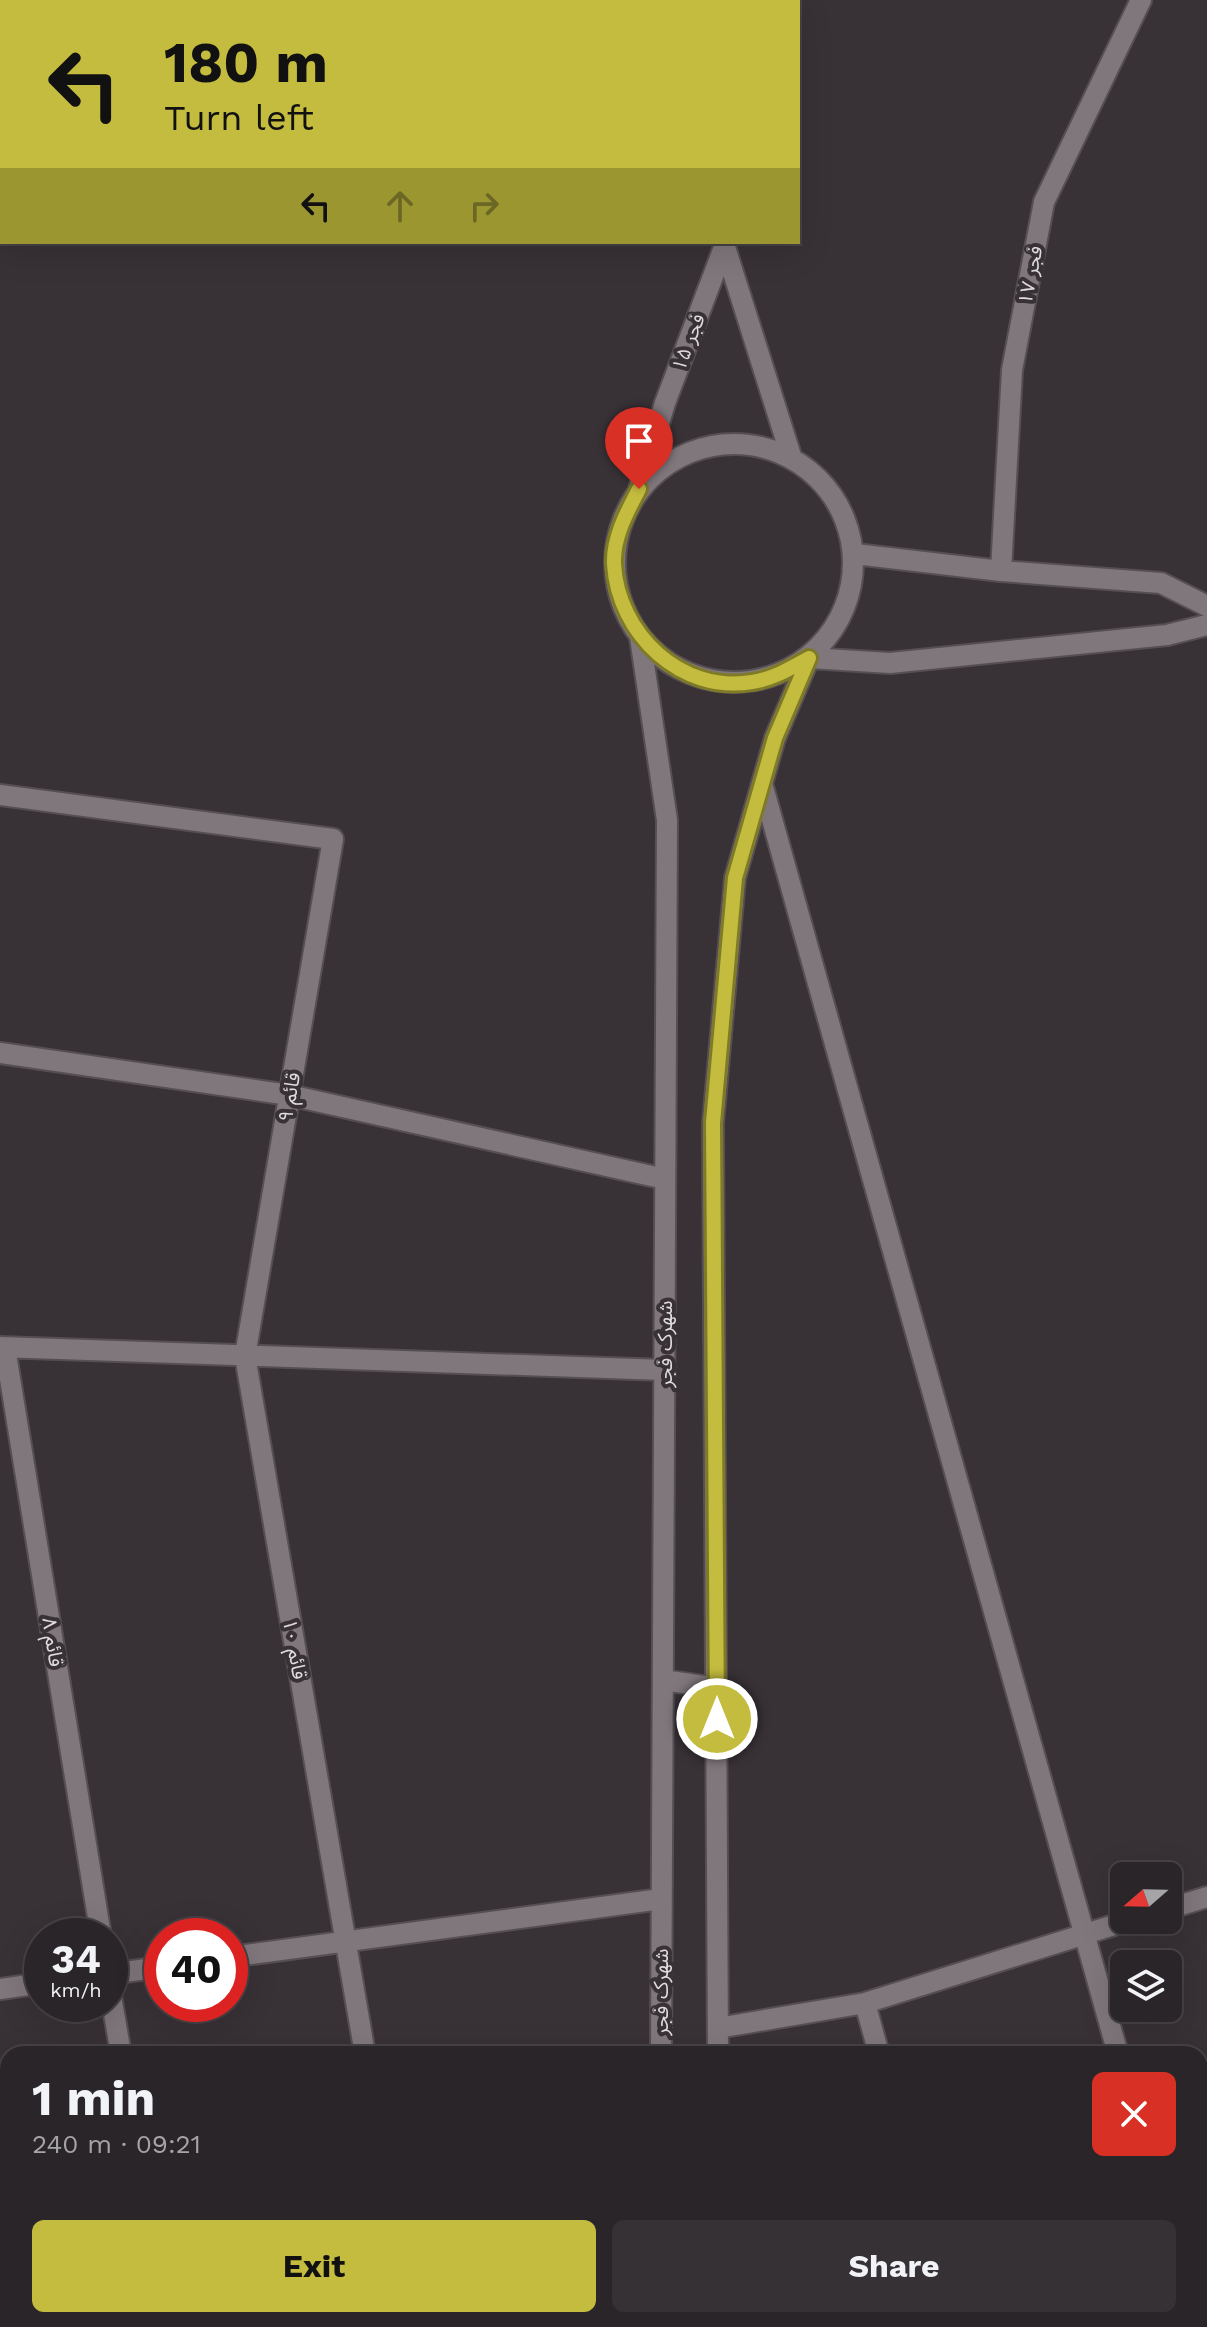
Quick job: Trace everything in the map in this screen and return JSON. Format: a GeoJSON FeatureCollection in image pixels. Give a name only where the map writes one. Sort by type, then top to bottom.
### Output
{"type":"FeatureCollection","features":[{"type":"Feature","properties":{"kind":"street","name":"فجر ۱۷"},"geometry":{"type":"LineString","coordinates":[[1001,571],[1012,370],[1044,202],[1141,0]]}},
{"type":"Feature","properties":{"kind":"street"},"geometry":{"type":"LineString","coordinates":[[725,245],[791,456]]}},
{"type":"Feature","properties":{"kind":"street","name":"فجر ۱۵"},"geometry":{"type":"LineString","coordinates":[[639,489],[665,403],[725,245]]}},
{"type":"Feature","properties":{"kind":"street"},"geometry":{"type":"LineString","coordinates":[[751,443],[791,456],[835,497],[855,554],[853,584],[845,612],[829,637],[809,658],[781,674],[751,683],[720,682],[689,674],[662,659],[640,637],[621,602],[614,563],[621,524],[639,489],[670,460],[710,445],[751,443]]}},
{"type":"Feature","properties":{"kind":"street"},"geometry":{"type":"LineString","coordinates":[[855,554],[1001,571],[1161,583],[1207,606]]}},
{"type":"Feature","properties":{"kind":"street"},"geometry":{"type":"LineString","coordinates":[[809,658],[890,663],[1167,635],[1207,625]]}},
{"type":"Feature","properties":{"kind":"street","name":"شهرک فجر"},"geometry":{"type":"LineString","coordinates":[[640,637],[667,820],[661,2046]]}},
{"type":"Feature","properties":{"kind":"street"},"geometry":{"type":"LineString","coordinates":[[718,2046],[713,1123],[735,878],[775,738],[809,658]]}},
{"type":"Feature","properties":{"kind":"street"},"geometry":{"type":"LineString","coordinates":[[762,785],[1116,2046]]}},
{"type":"Feature","properties":{"kind":"street","name":"قائم ۹"},"geometry":{"type":"LineString","coordinates":[[0,795],[333,839],[245,1356]]}},
{"type":"Feature","properties":{"kind":"street"},"geometry":{"type":"LineString","coordinates":[[0,1053],[289,1095],[665,1179]]}},
{"type":"Feature","properties":{"kind":"street"},"geometry":{"type":"LineString","coordinates":[[2,1348],[664,1370]]}},
{"type":"Feature","properties":{"kind":"street","name":"قائم ۸"},"geometry":{"type":"LineString","coordinates":[[2,1348],[98,1918]]}},
{"type":"Feature","properties":{"kind":"street","name":"قائم ۱۰"},"geometry":{"type":"LineString","coordinates":[[245,1356],[364,2046]]}},
{"type":"Feature","properties":{"kind":"street"},"geometry":{"type":"LineString","coordinates":[[663,1680],[717,1688]]}},
{"type":"Feature","properties":{"kind":"street"},"geometry":{"type":"LineString","coordinates":[[1182,1905],[1207,1897]]}},
{"type":"Feature","properties":{"kind":"street"},"geometry":{"type":"LineString","coordinates":[[248,1955],[661,1899]]}},
{"type":"Feature","properties":{"kind":"street"},"geometry":{"type":"LineString","coordinates":[[718,2028],[865,2003],[1110,1926]]}},
{"type":"Feature","properties":{"kind":"street"},"geometry":{"type":"LineString","coordinates":[[0,1989],[24,1986]]}},
{"type":"Feature","properties":{"kind":"street"},"geometry":{"type":"LineString","coordinates":[[865,2003],[877,2046]]}},
{"type":"Feature","properties":{"kind":"street"},"geometry":{"type":"LineString","coordinates":[[116,2022],[120,2046]]}},
{"type":"Feature","properties":{"kind":"route"},"geometry":{"type":"LineString","coordinates":[[639,489],[621,524],[614,563],[621,602],[640,637],[662,659],[689,674],[720,682],[751,683],[781,674],[809,658],[775,738],[735,878],[713,1123],[717,1719]]}}]}
